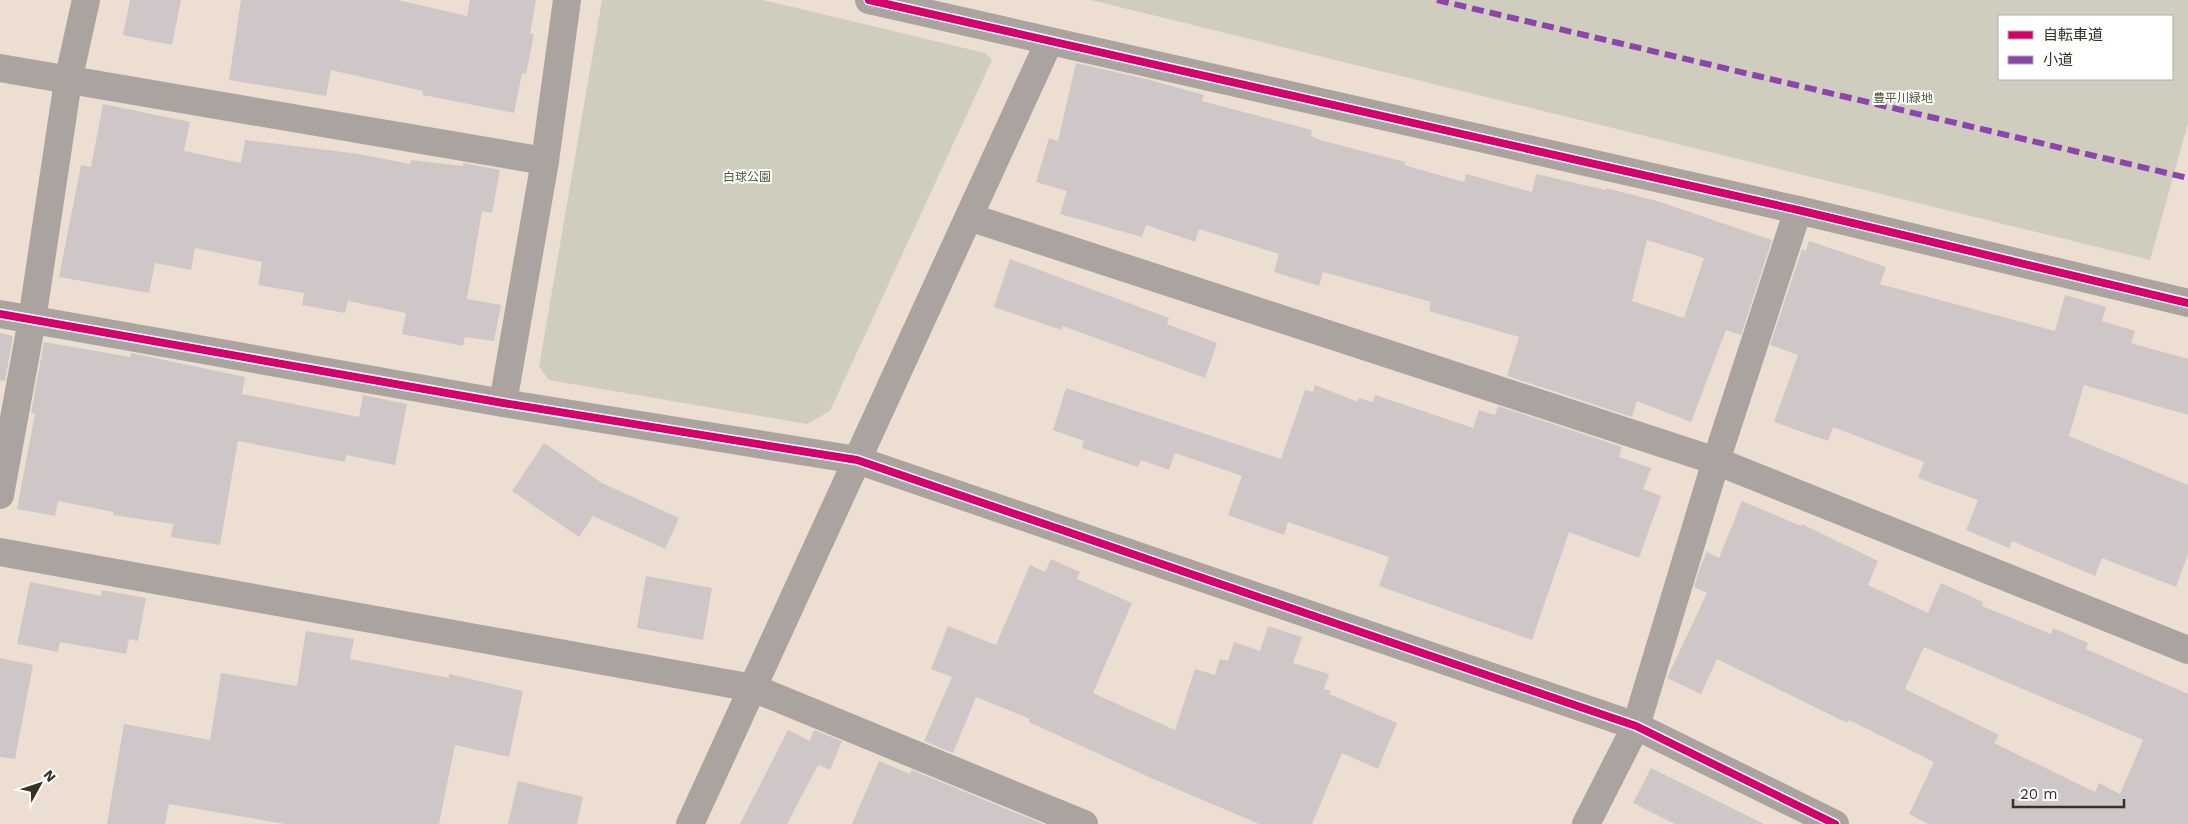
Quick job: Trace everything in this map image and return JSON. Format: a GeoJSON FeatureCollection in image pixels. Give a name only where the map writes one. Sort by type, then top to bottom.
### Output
{"type":"FeatureCollection","features":[{"type":"Feature","properties":{"kind":"street"},"geometry":{"type":"LineString","coordinates":[[0,495],[32,320],[68,81],[86,0]]}},
{"type":"Feature","properties":{"kind":"street"},"geometry":{"type":"LineString","coordinates":[[503,404],[545,161],[567,0]]}},
{"type":"Feature","properties":{"kind":"street"},"geometry":{"type":"LineString","coordinates":[[869,0],[1798,210],[2188,303]]}},
{"type":"Feature","properties":{"kind":"street"},"geometry":{"type":"LineString","coordinates":[[690,824],[1049,42]]}},
{"type":"Feature","properties":{"kind":"street"},"geometry":{"type":"LineString","coordinates":[[0,68],[545,161]]}},
{"type":"Feature","properties":{"kind":"street"},"geometry":{"type":"LineString","coordinates":[[1586,824],[1636,726],[1716,461],[1798,210]]}},
{"type":"Feature","properties":{"kind":"street"},"geometry":{"type":"LineString","coordinates":[[969,216],[1716,461],[2188,650]]}},
{"type":"Feature","properties":{"kind":"street"},"geometry":{"type":"LineString","coordinates":[[0,314],[503,404],[857,460],[1636,726],[1835,824]]}},
{"type":"Feature","properties":{"kind":"street"},"geometry":{"type":"LineString","coordinates":[[0,552],[753,688],[1084,824]]}},
{"type":"Feature","properties":{"kind":"green space","name":"白球公園"},"geometry":{"type":"Polygon","coordinates":[[[602,0],[763,0],[985,53],[992,60],[830,411],[807,424],[549,380],[539,367],[602,0]]]}},
{"type":"Feature","properties":{"kind":"green space","name":"豊平川緑地"},"geometry":{"type":"Polygon","coordinates":[[[1091,0],[2188,0],[2188,123],[2150,260],[1091,0]]]}},
{"type":"Feature","properties":{"kind":"building"},"geometry":{"type":"Polygon","coordinates":[[[130,0],[181,0],[172,45],[123,35],[130,0]]]}},
{"type":"Feature","properties":{"kind":"building"},"geometry":{"type":"Polygon","coordinates":[[[241,0],[398,0],[467,16],[470,0],[536,0],[530,34],[534,34],[526,74],[522,73],[514,113],[423,95],[423,91],[331,70],[326,96],[229,80],[241,0]]]}},
{"type":"Feature","properties":{"kind":"building"},"geometry":{"type":"Polygon","coordinates":[[[1076,63],[1204,95],[1202,101],[1312,130],[1311,136],[1320,140],[1405,162],[1404,165],[1464,182],[1466,174],[1532,192],[1536,174],[1606,190],[1606,188],[1657,201],[1772,240],[1741,335],[1726,330],[1691,422],[1637,401],[1632,417],[1507,376],[1519,337],[1429,311],[1431,302],[1323,272],[1319,286],[1274,272],[1279,254],[1199,229],[1195,242],[1146,225],[1142,237],[1060,214],[1067,191],[1036,182],[1049,138],[1058,141],[1076,63]],[[1647,240],[1632,301],[1684,318],[1704,258],[1647,240]]]}},
{"type":"Feature","properties":{"kind":"building"},"geometry":{"type":"Polygon","coordinates":[[[103,104],[190,122],[184,151],[241,163],[245,140],[359,154],[410,164],[411,160],[463,166],[463,163],[500,170],[492,213],[482,211],[467,299],[501,305],[494,341],[465,337],[463,346],[402,334],[406,313],[348,301],[345,313],[302,305],[304,293],[258,285],[262,262],[195,248],[191,270],[155,263],[149,293],[59,277],[81,165],[91,167],[103,104]]]}},
{"type":"Feature","properties":{"kind":"building"},"geometry":{"type":"Polygon","coordinates":[[[1809,241],[1886,267],[1880,284],[2055,331],[2065,295],[2106,307],[2102,321],[2135,331],[2131,343],[2188,359],[2188,415],[2084,385],[2069,436],[2188,485],[2188,554],[2176,587],[2102,558],[2095,576],[2012,541],[2009,548],[1966,530],[1978,500],[1918,478],[1924,462],[1833,427],[1828,441],[1774,422],[1798,355],[1770,345],[1802,249],[1806,251],[1809,241]]]}},
{"type":"Feature","properties":{"kind":"building"},"geometry":{"type":"Polygon","coordinates":[[[1010,259],[1169,318],[1167,324],[1217,343],[1205,378],[1063,326],[1061,330],[994,307],[1010,259]]]}},
{"type":"Feature","properties":{"kind":"building"},"geometry":{"type":"Polygon","coordinates":[[[0,333],[13,336],[5,381],[0,380],[0,333]]]}},
{"type":"Feature","properties":{"kind":"building"},"geometry":{"type":"Polygon","coordinates":[[[44,342],[130,357],[131,353],[245,377],[242,394],[359,417],[363,395],[407,404],[395,465],[346,455],[345,462],[238,441],[220,545],[171,537],[173,524],[113,515],[114,512],[58,501],[55,516],[17,509],[35,414],[31,413],[44,342]]]}},
{"type":"Feature","properties":{"kind":"building"},"geometry":{"type":"Polygon","coordinates":[[[1315,385],[1358,402],[1359,398],[1373,402],[1375,395],[1473,428],[1479,410],[1495,415],[1498,406],[1622,447],[1619,457],[1651,468],[1643,489],[1661,496],[1639,558],[1569,532],[1532,640],[1379,586],[1389,557],[1288,522],[1284,535],[1228,515],[1242,476],[1175,453],[1169,470],[1141,460],[1138,467],[1082,448],[1084,441],[1053,430],[1066,388],[1281,459],[1305,390],[1313,392],[1315,385]]]}},
{"type":"Feature","properties":{"kind":"building"},"geometry":{"type":"Polygon","coordinates":[[[544,443],[602,483],[679,518],[665,549],[593,516],[579,537],[512,491],[544,443]]]}},
{"type":"Feature","properties":{"kind":"building"},"geometry":{"type":"Polygon","coordinates":[[[1742,501],[1801,526],[1802,524],[1878,561],[1868,585],[1928,613],[1941,583],[1983,602],[1982,606],[2051,634],[2053,628],[2088,643],[2086,649],[2188,694],[2188,824],[1928,824],[1909,814],[1934,762],[1849,720],[1847,723],[1717,659],[1701,694],[1667,678],[1707,593],[1694,587],[1700,567],[1707,552],[1719,558],[1742,501]],[[1924,647],[1905,689],[1999,735],[1994,743],[2095,792],[2099,783],[2120,794],[2143,740],[1924,647]]]}},
{"type":"Feature","properties":{"kind":"building"},"geometry":{"type":"Polygon","coordinates":[[[1051,559],[1080,572],[1077,579],[1132,603],[1093,693],[1175,730],[1195,669],[1215,675],[1220,659],[1228,661],[1234,642],[1260,651],[1268,626],[1302,637],[1293,663],[1329,674],[1324,689],[1331,691],[1329,694],[1397,723],[1378,769],[1342,753],[1312,824],[1259,824],[1151,778],[1029,722],[1030,719],[976,697],[953,753],[924,741],[952,677],[931,669],[948,626],[996,645],[1030,565],[1045,572],[1051,559]]]}},
{"type":"Feature","properties":{"kind":"building"},"geometry":{"type":"Polygon","coordinates":[[[646,576],[712,588],[703,640],[637,628],[646,576]]]}},
{"type":"Feature","properties":{"kind":"building"},"geometry":{"type":"Polygon","coordinates":[[[30,582],[101,596],[102,590],[146,598],[138,641],[129,639],[126,654],[60,642],[58,652],[17,644],[30,582]]]}},
{"type":"Feature","properties":{"kind":"building"},"geometry":{"type":"Polygon","coordinates":[[[306,631],[354,639],[350,659],[449,678],[449,674],[523,691],[509,757],[455,745],[439,824],[285,824],[169,804],[165,824],[107,824],[124,724],[210,740],[221,673],[297,686],[306,631]]]}},
{"type":"Feature","properties":{"kind":"building"},"geometry":{"type":"Polygon","coordinates":[[[0,658],[33,665],[15,759],[0,757],[0,658]]]}},
{"type":"Feature","properties":{"kind":"building"},"geometry":{"type":"Polygon","coordinates":[[[788,730],[810,741],[814,730],[842,741],[830,770],[818,765],[787,824],[740,824],[788,730]]]}},
{"type":"Feature","properties":{"kind":"building"},"geometry":{"type":"Polygon","coordinates":[[[879,761],[910,774],[912,770],[1043,824],[852,824],[879,761]]]}},
{"type":"Feature","properties":{"kind":"building"},"geometry":{"type":"Polygon","coordinates":[[[1651,768],[1764,824],[1675,824],[1633,803],[1651,768]]]}},
{"type":"Feature","properties":{"kind":"building"},"geometry":{"type":"Polygon","coordinates":[[[518,781],[583,797],[577,824],[508,824],[518,781]]]}},
{"type":"Feature","properties":{"kind":"marked path"},"geometry":{"type":"LineString","coordinates":[[1437,0],[2188,178]]}},
{"type":"Feature","properties":{"kind":"cycle path"},"geometry":{"type":"LineString","coordinates":[[869,0],[1798,210],[2188,303]]}},
{"type":"Feature","properties":{"kind":"cycle path"},"geometry":{"type":"LineString","coordinates":[[0,314],[503,403],[857,460],[1636,726],[1835,824]]}}]}
